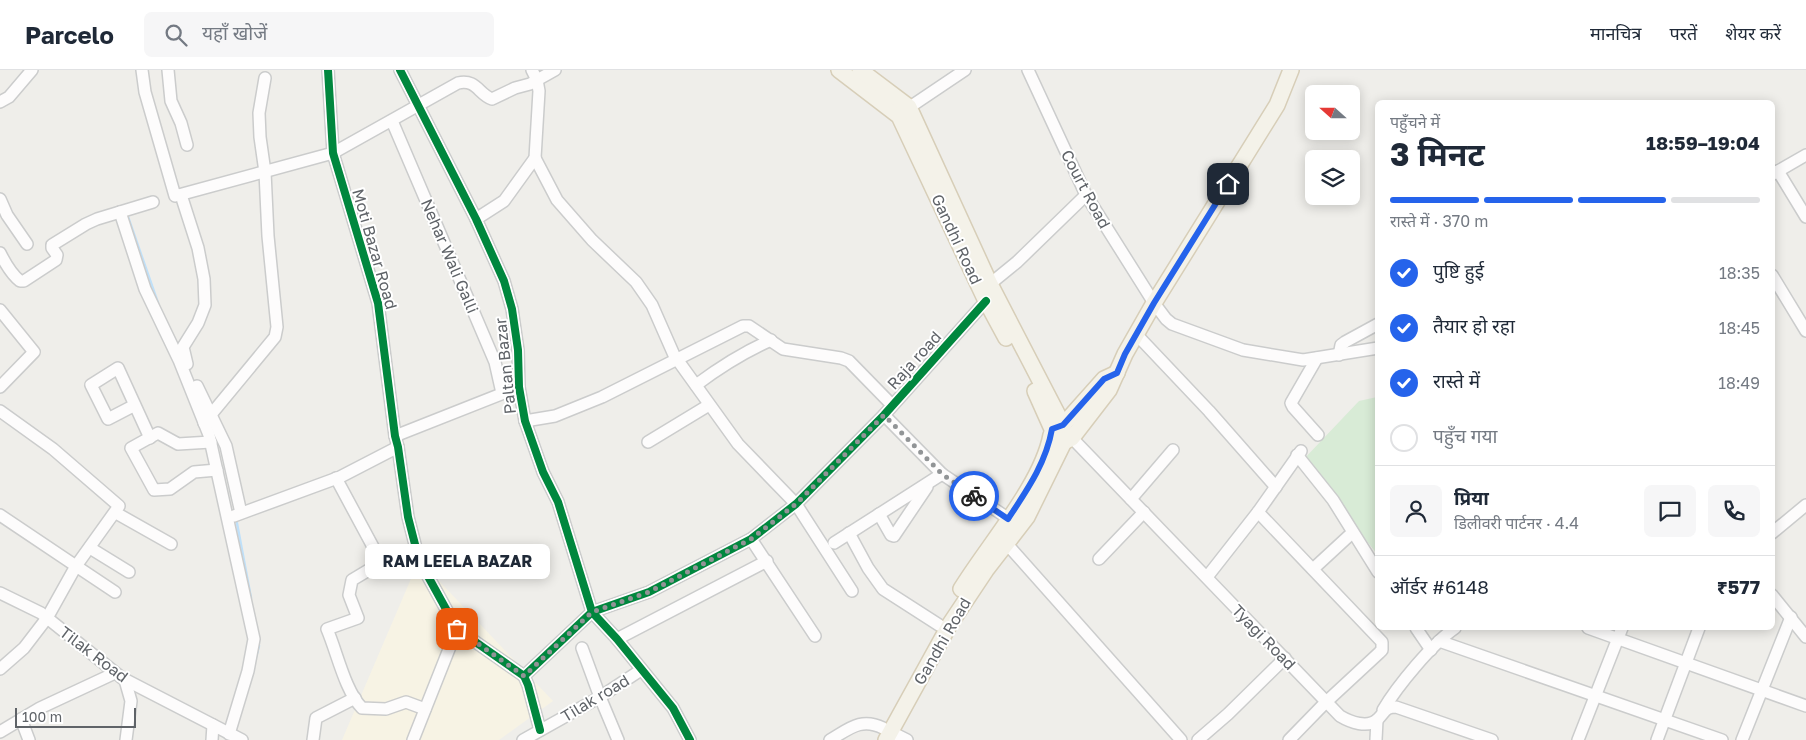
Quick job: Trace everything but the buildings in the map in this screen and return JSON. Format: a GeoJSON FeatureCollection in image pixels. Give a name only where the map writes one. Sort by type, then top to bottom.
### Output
{"type":"FeatureCollection","features":[{"type":"Feature","properties":{"kind":"main road","name":"Gandhi Road"},"geometry":{"type":"LineString","coordinates":[[839,70],[904,112],[986,301],[1041,403],[1058,427]]}},
{"type":"Feature","properties":{"kind":"main road","name":"Gandhi Road"},"geometry":{"type":"LineString","coordinates":[[860,70],[904,112],[990,284],[1058,427]]}},
{"type":"Feature","properties":{"kind":"main road"},"geometry":{"type":"LineString","coordinates":[[1062,441],[1110,390],[1125,354],[1154,303],[1277,105],[1291,70]]}},
{"type":"Feature","properties":{"kind":"main road"},"geometry":{"type":"LineString","coordinates":[[1062,441],[1058,427],[1104,379],[1117,373]]}},
{"type":"Feature","properties":{"kind":"main road","name":"Gandhi Road"},"geometry":{"type":"LineString","coordinates":[[884,735],[939,625],[977,562],[1062,441]]}},
{"type":"Feature","properties":{"kind":"main road","name":"Gandhi Road"},"geometry":{"type":"LineString","coordinates":[[884,735],[950,624],[986,570],[1027,517],[1062,441]]}},
{"type":"Feature","properties":{"kind":"street"},"geometry":{"type":"LineString","coordinates":[[0,102],[9,98],[32,70]]}},
{"type":"Feature","properties":{"kind":"street"},"geometry":{"type":"LineString","coordinates":[[142,70],[145,92],[175,196],[333,153],[458,83],[473,84],[488,97],[492,98],[515,88],[528,85],[535,75],[555,70]]}},
{"type":"Feature","properties":{"kind":"street"},"geometry":{"type":"LineString","coordinates":[[168,70],[171,101],[181,123],[187,144]]}},
{"type":"Feature","properties":{"kind":"street","name":"Moti Bazar Road"},"geometry":{"type":"LineString","coordinates":[[328,70],[333,153],[378,303],[408,517],[419,560],[457,629]]}},
{"type":"Feature","properties":{"kind":"street","name":"Paltan Bazar"},"geometry":{"type":"LineString","coordinates":[[400,70],[476,219],[504,282],[512,309],[518,350],[519,387],[525,421],[543,472],[558,502],[592,612]]}},
{"type":"Feature","properties":{"kind":"street"},"geometry":{"type":"LineString","coordinates":[[904,112],[965,70]]}},
{"type":"Feature","properties":{"kind":"street","name":"Court Road"},"geometry":{"type":"LineString","coordinates":[[1028,70],[1086,195],[1154,303],[1172,324],[1243,350],[1303,360],[1375,348]]}},
{"type":"Feature","properties":{"kind":"street"},"geometry":{"type":"LineString","coordinates":[[535,75],[539,90],[535,158],[557,200],[592,240],[636,282],[652,306],[677,359],[738,444],[796,504],[852,590]]}},
{"type":"Feature","properties":{"kind":"street"},"geometry":{"type":"LineString","coordinates":[[208,419],[275,337],[277,327],[268,236],[265,172],[260,137],[259,113],[265,78]]}},
{"type":"Feature","properties":{"kind":"street","name":"Nehar Wali Galli"},"geometry":{"type":"LineString","coordinates":[[392,121],[495,362],[502,393]]}},
{"type":"Feature","properties":{"kind":"street"},"geometry":{"type":"LineString","coordinates":[[1806,155],[1775,173],[1806,217]]}},
{"type":"Feature","properties":{"kind":"street"},"geometry":{"type":"LineString","coordinates":[[476,219],[504,201],[535,158]]}},
{"type":"Feature","properties":{"kind":"street"},"geometry":{"type":"LineString","coordinates":[[181,195],[198,248],[204,279],[205,305],[198,323],[182,347],[208,419],[211,442],[254,639],[248,671],[220,732],[212,740]]}},
{"type":"Feature","properties":{"kind":"street"},"geometry":{"type":"LineString","coordinates":[[990,284],[1017,262],[1086,195]]}},
{"type":"Feature","properties":{"kind":"street"},"geometry":{"type":"LineString","coordinates":[[0,199],[7,215],[27,244]]}},
{"type":"Feature","properties":{"kind":"street"},"geometry":{"type":"LineString","coordinates":[[0,253],[16,279],[20,282],[24,281],[56,260],[58,255],[52,248],[52,244],[86,224],[153,202]]}},
{"type":"Feature","properties":{"kind":"street"},"geometry":{"type":"LineString","coordinates":[[120,212],[145,289],[208,419],[226,446],[240,513]]}},
{"type":"Feature","properties":{"kind":"street"},"geometry":{"type":"LineString","coordinates":[[1775,280],[1806,331]]}},
{"type":"Feature","properties":{"kind":"street","name":"Raja road"},"geometry":{"type":"LineString","coordinates":[[524,676],[592,612],[649,592],[751,539],[796,504],[884,415],[986,301]]}},
{"type":"Feature","properties":{"kind":"street"},"geometry":{"type":"LineString","coordinates":[[0,310],[34,352],[0,387]]}},
{"type":"Feature","properties":{"kind":"street"},"geometry":{"type":"LineString","coordinates":[[525,421],[555,416],[602,397],[743,326],[749,326],[783,349],[841,358],[849,361],[892,405]]}},
{"type":"Feature","properties":{"kind":"street"},"geometry":{"type":"LineString","coordinates":[[1340,354],[1341,345],[1375,326]]}},
{"type":"Feature","properties":{"kind":"street"},"geometry":{"type":"LineString","coordinates":[[1136,334],[1209,411],[1276,487]]}},
{"type":"Feature","properties":{"kind":"street"},"geometry":{"type":"LineString","coordinates":[[696,385],[726,363],[748,350],[771,340]]}},
{"type":"Feature","properties":{"kind":"street"},"geometry":{"type":"LineString","coordinates":[[1317,358],[1291,403],[1318,435]]}},
{"type":"Feature","properties":{"kind":"street"},"geometry":{"type":"LineString","coordinates":[[227,518],[336,478],[396,442],[519,387]]}},
{"type":"Feature","properties":{"kind":"street"},"geometry":{"type":"LineString","coordinates":[[648,442],[709,404]]}},
{"type":"Feature","properties":{"kind":"street"},"geometry":{"type":"LineString","coordinates":[[135,405],[150,438]]}},
{"type":"Feature","properties":{"kind":"street"},"geometry":{"type":"LineString","coordinates":[[0,411],[53,449],[119,506],[116,513],[76,566],[47,618],[24,648],[0,670]]}},
{"type":"Feature","properties":{"kind":"street"},"geometry":{"type":"LineString","coordinates":[[884,415],[942,474],[1008,519]]}},
{"type":"Feature","properties":{"kind":"street"},"geometry":{"type":"LineString","coordinates":[[211,442],[178,444],[158,433],[131,448],[154,490],[170,489],[194,472],[217,470]]}},
{"type":"Feature","properties":{"kind":"street","name":"Tyagi Road"},"geometry":{"type":"LineString","coordinates":[[1062,441],[1131,499],[1208,577],[1325,703],[1348,721],[1366,724],[1377,720]]}},
{"type":"Feature","properties":{"kind":"street"},"geometry":{"type":"LineString","coordinates":[[1131,499],[1173,450]]}},
{"type":"Feature","properties":{"kind":"street"},"geometry":{"type":"LineString","coordinates":[[1208,577],[1258,512],[1299,453],[1333,500],[1375,568]]}},
{"type":"Feature","properties":{"kind":"street"},"geometry":{"type":"LineString","coordinates":[[834,543],[942,474]]}},
{"type":"Feature","properties":{"kind":"street"},"geometry":{"type":"LineString","coordinates":[[336,478],[379,558],[378,565],[352,580],[349,595],[358,618],[326,629],[350,690],[360,706],[366,709],[386,709],[406,702],[425,709]]}},
{"type":"Feature","properties":{"kind":"street"},"geometry":{"type":"LineString","coordinates":[[879,514],[891,535],[894,536],[930,482]]}},
{"type":"Feature","properties":{"kind":"street"},"geometry":{"type":"LineString","coordinates":[[1775,531],[1806,505]]}},
{"type":"Feature","properties":{"kind":"street"},"geometry":{"type":"LineString","coordinates":[[1098,559],[1144,512]]}},
{"type":"Feature","properties":{"kind":"street"},"geometry":{"type":"LineString","coordinates":[[1258,512],[1382,642],[1383,646],[1379,653],[1325,703],[1289,740]]}},
{"type":"Feature","properties":{"kind":"street"},"geometry":{"type":"LineString","coordinates":[[116,513],[171,544]]}},
{"type":"Feature","properties":{"kind":"street"},"geometry":{"type":"LineString","coordinates":[[0,515],[114,592]]}},
{"type":"Feature","properties":{"kind":"street"},"geometry":{"type":"LineString","coordinates":[[849,533],[882,589],[939,625]]}},
{"type":"Feature","properties":{"kind":"street"},"geometry":{"type":"LineString","coordinates":[[1313,569],[1352,533]]}},
{"type":"Feature","properties":{"kind":"street"},"geometry":{"type":"LineString","coordinates":[[751,539],[815,636]]}},
{"type":"Feature","properties":{"kind":"street"},"geometry":{"type":"LineString","coordinates":[[1006,543],[1181,740]]}},
{"type":"Feature","properties":{"kind":"street"},"geometry":{"type":"LineString","coordinates":[[90,548],[129,572]]}},
{"type":"Feature","properties":{"kind":"street"},"geometry":{"type":"LineString","coordinates":[[618,639],[767,561]]}},
{"type":"Feature","properties":{"kind":"street","name":"Tilak Road"},"geometry":{"type":"LineString","coordinates":[[0,593],[41,613],[125,680],[220,732],[242,740]]}},
{"type":"Feature","properties":{"kind":"street"},"geometry":{"type":"LineString","coordinates":[[1775,598],[1804,632]]}},
{"type":"Feature","properties":{"kind":"street"},"geometry":{"type":"LineString","coordinates":[[592,612],[618,639],[673,708],[690,740]]}},
{"type":"Feature","properties":{"kind":"street"},"geometry":{"type":"LineString","coordinates":[[1742,740],[1760,690],[1791,617]]}},
{"type":"Feature","properties":{"kind":"street"},"geometry":{"type":"LineString","coordinates":[[413,740],[457,629],[524,676],[540,730]]}},
{"type":"Feature","properties":{"kind":"street"},"geometry":{"type":"LineString","coordinates":[[1418,630],[1435,646],[1595,696],[1664,720],[1702,737],[1722,740]]}},
{"type":"Feature","properties":{"kind":"street"},"geometry":{"type":"LineString","coordinates":[[1376,740],[1377,720],[1383,710],[1398,689],[1435,646],[1454,630]]}},
{"type":"Feature","properties":{"kind":"street"},"geometry":{"type":"LineString","coordinates":[[1601,630],[1620,633],[1685,663],[1806,706]]}},
{"type":"Feature","properties":{"kind":"street"},"geometry":{"type":"LineString","coordinates":[[1657,740],[1698,630]]}},
{"type":"Feature","properties":{"kind":"street"},"geometry":{"type":"LineString","coordinates":[[1578,740],[1620,633]]}},
{"type":"Feature","properties":{"kind":"street"},"geometry":{"type":"LineString","coordinates":[[582,648],[618,740]]}},
{"type":"Feature","properties":{"kind":"street"},"geometry":{"type":"LineString","coordinates":[[1198,740],[1228,714],[1285,658]]}},
{"type":"Feature","properties":{"kind":"street","name":"Tilak road"},"geometry":{"type":"LineString","coordinates":[[523,740],[600,697],[641,670]]}},
{"type":"Feature","properties":{"kind":"street"},"geometry":{"type":"LineString","coordinates":[[0,732],[40,708],[115,673]]}},
{"type":"Feature","properties":{"kind":"street"},"geometry":{"type":"LineString","coordinates":[[125,680],[131,701],[126,740]]}},
{"type":"Feature","properties":{"kind":"street"},"geometry":{"type":"LineString","coordinates":[[313,740],[316,718],[355,698]]}},
{"type":"Feature","properties":{"kind":"street"},"geometry":{"type":"LineString","coordinates":[[1383,710],[1396,707],[1492,740]]}},
{"type":"Feature","properties":{"kind":"street"},"geometry":{"type":"LineString","coordinates":[[21,720],[29,740]]}},
{"type":"Feature","properties":{"kind":"street"},"geometry":{"type":"LineString","coordinates":[[830,740],[860,723],[875,724],[884,735],[907,740]]}},
{"type":"Feature","properties":{"kind":"shaded area"},"geometry":{"type":"Polygon","coordinates":[[[419,560],[553,701],[499,740],[342,740],[419,560]]]}},
{"type":"Feature","properties":{"kind":"green space"},"geometry":{"type":"Polygon","coordinates":[[[1375,397],[1375,551],[1303,460],[1359,401],[1375,397]]]}},
{"type":"Feature","properties":{"kind":"waterway"},"geometry":{"type":"LineString","coordinates":[[127,214],[158,303]]}},
{"type":"Feature","properties":{"kind":"waterway"},"geometry":{"type":"LineString","coordinates":[[236,518],[251,598]]}},
{"type":"Feature","properties":{"kind":"waterway"},"geometry":{"type":"LineString","coordinates":[[256,657],[259,646],[258,641]]}},
{"type":"Feature","properties":{"kind":"cycle path"},"geometry":{"type":"LineString","coordinates":[[328,70],[333,153],[378,303],[395,436],[408,517],[419,560],[457,629],[524,676],[540,730]]}},
{"type":"Feature","properties":{"kind":"cycle path"},"geometry":{"type":"LineString","coordinates":[[400,70],[476,219],[504,281],[512,309],[518,350],[519,387],[525,421],[543,472],[558,502],[592,612],[617,639],[673,708],[690,740]]}},
{"type":"Feature","properties":{"kind":"cycle path"},"geometry":{"type":"LineString","coordinates":[[524,676],[592,612],[649,592],[751,539],[796,504],[884,415],[986,301]]}},
{"type":"Feature","properties":{"kind":"way so far"},"geometry":{"type":"LineString","coordinates":[[457,629],[524,676],[592,612],[649,592],[751,539],[796,504],[884,415],[942,474],[974,496]]}},
{"type":"Feature","properties":{"kind":"place","name":"RAM LEELA BAZAR"},"geometry":{"type":"Point","coordinates":[457,629]}},
{"type":"Feature","properties":{"kind":"route"},"geometry":{"type":"LineString","coordinates":[[974,496],[1008,519],[1035,477],[1049,444],[1052,429],[1063,425],[1104,379],[1117,373],[1125,354],[1154,303],[1228,184]]}}]}
